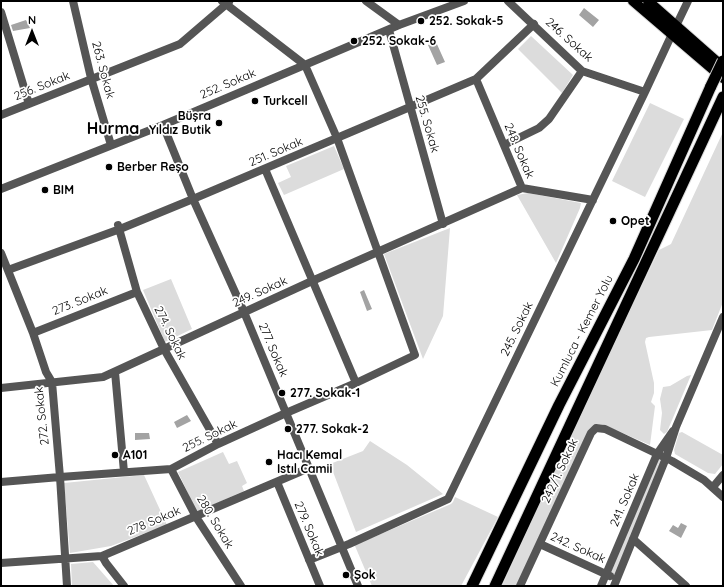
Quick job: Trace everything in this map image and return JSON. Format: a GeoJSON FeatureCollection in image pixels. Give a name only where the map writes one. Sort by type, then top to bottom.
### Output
{"type":"FeatureCollection","features":[{"type":"Feature","properties":{"kind":"highway","name":"Kumluca - Kemer Yolu"},"geometry":{"type":"LineString","coordinates":[[472,586],[559,405],[634,259],[723,61]]}},
{"type":"Feature","properties":{"kind":"highway"},"geometry":{"type":"LineString","coordinates":[[495,586],[723,97]]}},
{"type":"Feature","properties":{"kind":"main road"},"geometry":{"type":"LineString","coordinates":[[633,1],[723,67]]}},
{"type":"Feature","properties":{"kind":"main road"},"geometry":{"type":"LineString","coordinates":[[648,1],[674,30],[723,78]]}},
{"type":"Feature","properties":{"kind":"street","name":"263. Sokak"},"geometry":{"type":"LineString","coordinates":[[73,1],[91,78],[111,145]]}},
{"type":"Feature","properties":{"kind":"street"},"geometry":{"type":"LineString","coordinates":[[366,1],[400,25]]}},
{"type":"Feature","properties":{"kind":"street","name":"252. Sokak"},"geometry":{"type":"LineString","coordinates":[[1,189],[163,125],[400,25],[464,1]]}},
{"type":"Feature","properties":{"kind":"street","name":"246. Sokak"},"geometry":{"type":"LineString","coordinates":[[508,1],[582,71],[645,92]]}},
{"type":"Feature","properties":{"kind":"street","name":"245. Sokak"},"geometry":{"type":"LineString","coordinates":[[309,560],[342,547],[448,498],[688,1]]}},
{"type":"Feature","properties":{"kind":"street","name":"256. Sokak"},"geometry":{"type":"LineString","coordinates":[[1,115],[91,78],[180,44],[226,2]]}},
{"type":"Feature","properties":{"kind":"street"},"geometry":{"type":"LineString","coordinates":[[226,2],[305,65],[337,138],[377,252]]}},
{"type":"Feature","properties":{"kind":"street"},"geometry":{"type":"LineString","coordinates":[[1,12],[29,104]]}},
{"type":"Feature","properties":{"kind":"street","name":"251. Sokak"},"geometry":{"type":"LineString","coordinates":[[8,270],[193,199],[476,79],[534,24]]}},
{"type":"Feature","properties":{"kind":"street","name":"255. Sokak"},"geometry":{"type":"LineString","coordinates":[[388,30],[442,224]]}},
{"type":"Feature","properties":{"kind":"street"},"geometry":{"type":"LineString","coordinates":[[504,145],[539,128],[549,119],[582,71]]}},
{"type":"Feature","properties":{"kind":"street","name":"248. Sokak"},"geometry":{"type":"LineString","coordinates":[[476,79],[522,188],[593,200]]}},
{"type":"Feature","properties":{"kind":"street","name":"277. Sokak"},"geometry":{"type":"LineString","coordinates":[[163,125],[193,199],[244,312],[358,586]]}},
{"type":"Feature","properties":{"kind":"street"},"geometry":{"type":"LineString","coordinates":[[265,169],[356,383]]}},
{"type":"Feature","properties":{"kind":"street","name":"249. Sokak"},"geometry":{"type":"LineString","coordinates":[[1,388],[103,377],[312,281],[522,188]]}},
{"type":"Feature","properties":{"kind":"street","name":"274. Sokak"},"geometry":{"type":"LineString","coordinates":[[119,227],[137,292],[164,349],[218,444]]}},
{"type":"Feature","properties":{"kind":"street","name":"255. Sokak"},"geometry":{"type":"LineString","coordinates":[[1,482],[60,476],[171,469],[218,444],[356,383],[415,355],[377,252]]}},
{"type":"Feature","properties":{"kind":"street","name":"272. Sokak"},"geometry":{"type":"LineString","coordinates":[[1,253],[33,333],[46,372],[52,382],[67,586]]}},
{"type":"Feature","properties":{"kind":"street","name":"273. Sokak"},"geometry":{"type":"LineString","coordinates":[[33,333],[137,292]]}},
{"type":"Feature","properties":{"kind":"street","name":"241. Sokak"},"geometry":{"type":"LineString","coordinates":[[615,582],[666,458],[676,427],[720,331],[723,317]]}},
{"type":"Feature","properties":{"kind":"street"},"geometry":{"type":"LineString","coordinates":[[115,372],[124,472]]}},
{"type":"Feature","properties":{"kind":"street","name":"241. Sokak"},"geometry":{"type":"LineString","coordinates":[[601,586],[657,454],[676,427]]}},
{"type":"Feature","properties":{"kind":"street","name":"242/1. Sokak"},"geometry":{"type":"LineString","coordinates":[[520,586],[593,430],[596,428],[605,429],[657,454]]}},
{"type":"Feature","properties":{"kind":"street"},"geometry":{"type":"LineString","coordinates":[[657,454],[700,478],[713,487],[723,497]]}},
{"type":"Feature","properties":{"kind":"street","name":"278 Sokak"},"geometry":{"type":"LineString","coordinates":[[1,563],[102,556],[309,468]]}},
{"type":"Feature","properties":{"kind":"street","name":"280. Sokak"},"geometry":{"type":"LineString","coordinates":[[171,469],[196,517],[241,586]]}},
{"type":"Feature","properties":{"kind":"street"},"geometry":{"type":"LineString","coordinates":[[713,487],[723,475]]}},
{"type":"Feature","properties":{"kind":"street","name":"279. Sokak"},"geometry":{"type":"LineString","coordinates":[[277,482],[320,586]]}},
{"type":"Feature","properties":{"kind":"street"},"geometry":{"type":"LineString","coordinates":[[633,539],[686,586]]}},
{"type":"Feature","properties":{"kind":"street","name":"242. Sokak"},"geometry":{"type":"LineString","coordinates":[[540,544],[606,574],[615,582]]}},
{"type":"Feature","properties":{"kind":"street"},"geometry":{"type":"LineString","coordinates":[[102,556],[124,586]]}},
{"type":"Feature","properties":{"kind":"shaded area"},"geometry":{"type":"Polygon","coordinates":[[[584,8],[599,20],[593,27],[579,15],[584,8]]]}},
{"type":"Feature","properties":{"kind":"shaded area"},"geometry":{"type":"Polygon","coordinates":[[[26,20],[30,28],[13,31],[11,25],[26,20]]]}},
{"type":"Feature","properties":{"kind":"shaded area"},"geometry":{"type":"Polygon","coordinates":[[[531,36],[573,75],[562,93],[518,49],[531,36]]]}},
{"type":"Feature","properties":{"kind":"shaded area"},"geometry":{"type":"Polygon","coordinates":[[[436,42],[445,62],[437,65],[428,45],[436,42]]]}},
{"type":"Feature","properties":{"kind":"shaded area"},"geometry":{"type":"Polygon","coordinates":[[[650,103],[684,119],[645,197],[612,181],[650,103]]]}},
{"type":"Feature","properties":{"kind":"shaded area"},"geometry":{"type":"Polygon","coordinates":[[[723,132],[723,302],[712,330],[646,338],[645,342],[654,383],[654,393],[651,402],[655,406],[650,445],[602,424],[597,424],[516,586],[502,586],[590,394],[659,250],[671,244],[723,132]]]}},
{"type":"Feature","properties":{"kind":"shaded area"},"geometry":{"type":"Polygon","coordinates":[[[334,146],[344,169],[284,195],[278,183],[291,177],[286,166],[334,146]]]}},
{"type":"Feature","properties":{"kind":"shaded area"},"geometry":{"type":"Polygon","coordinates":[[[528,193],[581,203],[556,263],[517,195],[528,193]]]}},
{"type":"Feature","properties":{"kind":"shaded area"},"geometry":{"type":"Polygon","coordinates":[[[450,228],[443,316],[423,359],[384,254],[450,228]]]}},
{"type":"Feature","properties":{"kind":"shaded area"},"geometry":{"type":"Polygon","coordinates":[[[171,279],[192,329],[165,342],[143,290],[171,279]]]}},
{"type":"Feature","properties":{"kind":"shaded area"},"geometry":{"type":"Polygon","coordinates":[[[364,290],[372,309],[367,311],[360,292],[364,290]]]}},
{"type":"Feature","properties":{"kind":"shaded area"},"geometry":{"type":"Polygon","coordinates":[[[691,375],[667,432],[664,434],[660,430],[662,413],[660,399],[663,387],[670,386],[691,375]]]}},
{"type":"Feature","properties":{"kind":"shaded area"},"geometry":{"type":"Polygon","coordinates":[[[187,415],[191,421],[177,428],[174,422],[187,415]]]}},
{"type":"Feature","properties":{"kind":"shaded area"},"geometry":{"type":"Polygon","coordinates":[[[682,432],[723,455],[723,464],[715,474],[708,473],[675,454],[674,450],[679,433],[682,432]]]}},
{"type":"Feature","properties":{"kind":"shaded area"},"geometry":{"type":"Polygon","coordinates":[[[135,433],[149,433],[150,439],[135,440],[135,433]]]}},
{"type":"Feature","properties":{"kind":"shaded area"},"geometry":{"type":"Polygon","coordinates":[[[370,441],[407,465],[443,494],[356,532],[330,464],[363,451],[370,441]]]}},
{"type":"Feature","properties":{"kind":"shaded area"},"geometry":{"type":"Polygon","coordinates":[[[223,452],[229,464],[237,461],[247,483],[242,486],[244,491],[197,512],[178,472],[223,452]]]}},
{"type":"Feature","properties":{"kind":"shaded area"},"geometry":{"type":"Polygon","coordinates":[[[658,456],[664,459],[616,576],[609,573],[658,456]]]}},
{"type":"Feature","properties":{"kind":"shaded area"},"geometry":{"type":"Polygon","coordinates":[[[144,475],[167,525],[111,546],[70,553],[64,483],[144,475]]]}},
{"type":"Feature","properties":{"kind":"shaded area"},"geometry":{"type":"Polygon","coordinates":[[[455,497],[498,517],[461,586],[372,586],[355,545],[451,504],[455,497]]]}},
{"type":"Feature","properties":{"kind":"shaded area"},"geometry":{"type":"Polygon","coordinates":[[[681,523],[687,526],[681,538],[669,531],[673,525],[678,528],[681,523]]]}},
{"type":"Feature","properties":{"kind":"shaded area"},"geometry":{"type":"Polygon","coordinates":[[[93,562],[114,586],[72,586],[71,564],[93,562]]]}},
{"type":"Feature","properties":{"kind":"place","name":"252. Sokak-5"},"geometry":{"type":"Point","coordinates":[421,21]}},
{"type":"Feature","properties":{"kind":"place","name":"252. Sokak-6"},"geometry":{"type":"Point","coordinates":[354,41]}},
{"type":"Feature","properties":{"kind":"place","name":"Turkcell"},"geometry":{"type":"Point","coordinates":[255,101]}},
{"type":"Feature","properties":{"kind":"place","name":"Büşra Yıldız Butik"},"geometry":{"type":"Point","coordinates":[219,123]}},
{"type":"Feature","properties":{"kind":"place","name":"Berber Reşo"},"geometry":{"type":"Point","coordinates":[109,167]}},
{"type":"Feature","properties":{"kind":"place","name":"BIM"},"geometry":{"type":"Point","coordinates":[45,190]}},
{"type":"Feature","properties":{"kind":"place","name":"Opet"},"geometry":{"type":"Point","coordinates":[613,221]}},
{"type":"Feature","properties":{"kind":"place","name":"277. Sokak-1"},"geometry":{"type":"Point","coordinates":[282,393]}},
{"type":"Feature","properties":{"kind":"place","name":"277. Sokak-2"},"geometry":{"type":"Point","coordinates":[288,429]}},
{"type":"Feature","properties":{"kind":"place","name":"A101"},"geometry":{"type":"Point","coordinates":[115,455]}},
{"type":"Feature","properties":{"kind":"place","name":"Hacı Kemal Istıl Camii"},"geometry":{"type":"Point","coordinates":[269,462]}},
{"type":"Feature","properties":{"kind":"place","name":"Şok"},"geometry":{"type":"Point","coordinates":[346,575]}},
{"type":"Feature","properties":{"kind":"district","name":"Hurma"},"geometry":{"type":"Point","coordinates":[113,129]}}]}
